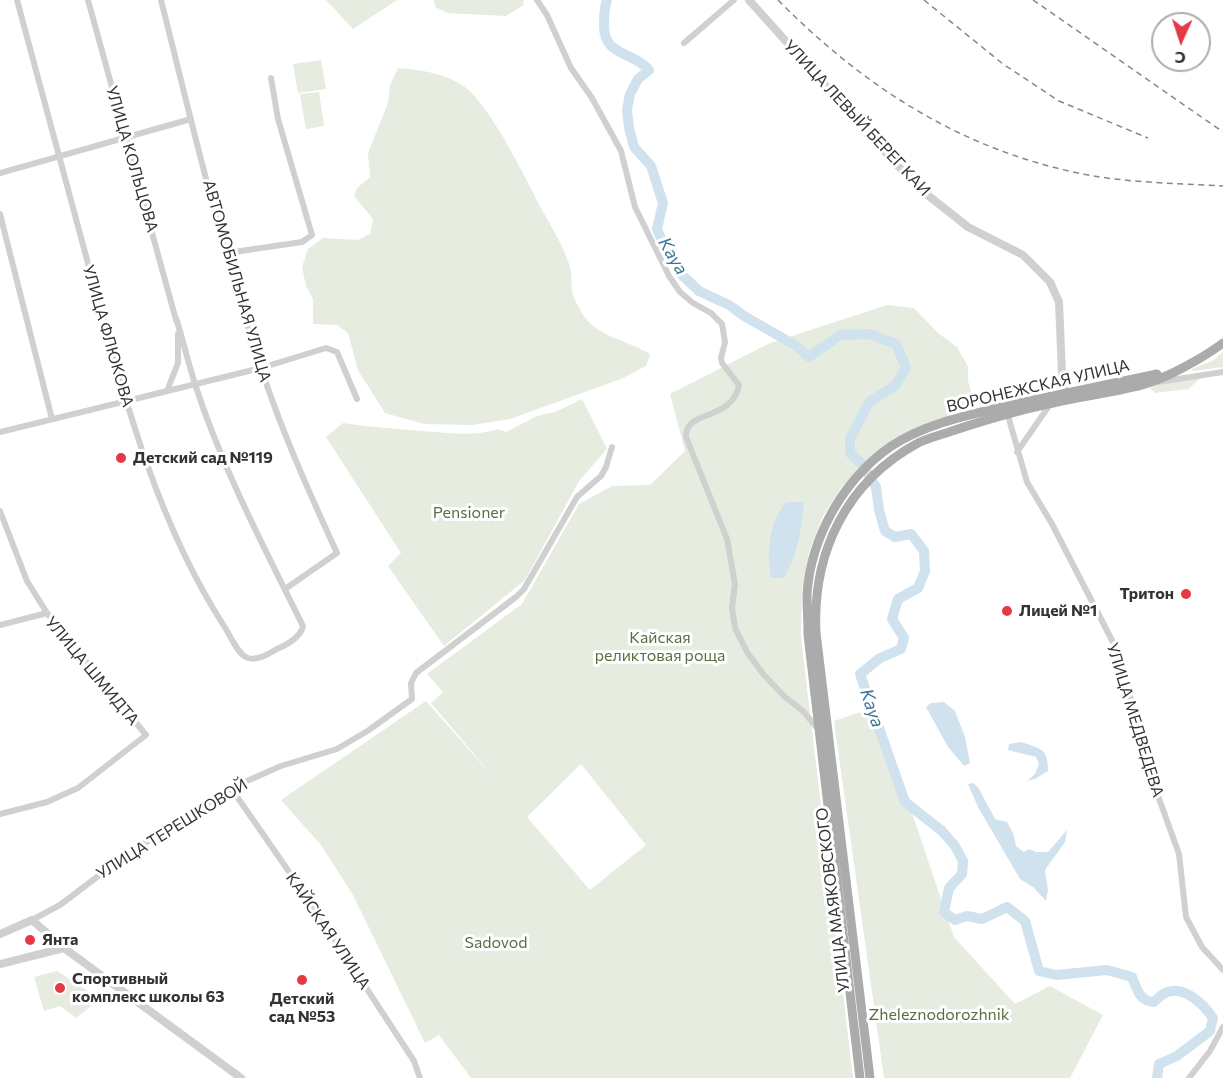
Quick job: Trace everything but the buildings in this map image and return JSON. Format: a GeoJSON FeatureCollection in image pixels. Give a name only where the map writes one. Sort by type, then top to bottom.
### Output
{"type":"FeatureCollection","features":[{"type":"Feature","properties":{"kind":"main road"},"geometry":{"type":"LineString","coordinates":[[1177,369],[1197,361],[1223,343]]}},
{"type":"Feature","properties":{"kind":"main road","name":"ВОРОНЕЖСКАЯ УЛИЦА"},"geometry":{"type":"LineString","coordinates":[[854,488],[877,458],[890,447],[933,427],[1177,369]]}},
{"type":"Feature","properties":{"kind":"main road","name":"ВОРОНЕЖСКАЯ УЛИЦА"},"geometry":{"type":"LineString","coordinates":[[854,488],[919,442],[1006,410],[1144,384],[1177,369]]}},
{"type":"Feature","properties":{"kind":"main road"},"geometry":{"type":"LineString","coordinates":[[854,488],[825,523],[807,593],[808,635],[860,1078]]}},
{"type":"Feature","properties":{"kind":"main road","name":"УЛИЦА МАЯКОВСКОГО"},"geometry":{"type":"LineString","coordinates":[[854,488],[827,546],[815,615],[825,718],[870,1078]]}},
{"type":"Feature","properties":{"kind":"street","name":"УЛИЦА ФЛЮКОВА"},"geometry":{"type":"LineString","coordinates":[[17,0],[126,402],[154,485],[185,556],[242,655]]}},
{"type":"Feature","properties":{"kind":"street","name":"УЛИЦА КОЛЬЦОВА"},"geometry":{"type":"LineString","coordinates":[[88,0],[195,384],[224,459],[303,626],[302,633],[286,645],[258,658],[249,659],[242,655]]}},
{"type":"Feature","properties":{"kind":"street","name":"АВТОМОБИЛЬНАЯ УЛИЦА"},"geometry":{"type":"LineString","coordinates":[[161,0],[227,253],[261,368],[293,457],[337,553],[285,589]]}},
{"type":"Feature","properties":{"kind":"street"},"geometry":{"type":"LineString","coordinates":[[537,0],[571,68],[592,98],[621,151],[635,207],[669,276],[680,292],[693,303],[711,313],[722,324],[725,342],[722,363],[739,385],[737,397],[731,403],[689,425],[686,432],[689,446],[727,539],[735,584],[732,607],[735,628],[747,652],[764,675],[785,697],[803,711],[819,731]]}},
{"type":"Feature","properties":{"kind":"street"},"geometry":{"type":"LineString","coordinates":[[684,43],[734,0]]}},
{"type":"Feature","properties":{"kind":"street","name":"УЛИЦА ЛЕВЫЙ БЕРЕГ КАИ"},"geometry":{"type":"LineString","coordinates":[[749,0],[925,193],[968,227],[1023,255],[1050,282],[1059,302],[1066,397]]}},
{"type":"Feature","properties":{"kind":"street"},"geometry":{"type":"LineString","coordinates":[[227,253],[302,242],[312,235],[278,119],[271,78]]}},
{"type":"Feature","properties":{"kind":"street"},"geometry":{"type":"LineString","coordinates":[[0,174],[191,119]]}},
{"type":"Feature","properties":{"kind":"street"},"geometry":{"type":"LineString","coordinates":[[0,214],[52,419]]}},
{"type":"Feature","properties":{"kind":"street","name":"УЛИЦА КОЛЬЦОВА"},"geometry":{"type":"LineString","coordinates":[[167,391],[178,363],[176,318]]}},
{"type":"Feature","properties":{"kind":"street"},"geometry":{"type":"LineString","coordinates":[[0,432],[261,368],[326,348],[337,352],[357,399]]}},
{"type":"Feature","properties":{"kind":"street"},"geometry":{"type":"LineString","coordinates":[[1177,369],[1196,376]]}},
{"type":"Feature","properties":{"kind":"street"},"geometry":{"type":"LineString","coordinates":[[1144,384],[1223,372]]}},
{"type":"Feature","properties":{"kind":"street"},"geometry":{"type":"LineString","coordinates":[[1017,452],[1051,403]]}},
{"type":"Feature","properties":{"kind":"street","name":"УЛИЦА МЕДВЕДЕВА"},"geometry":{"type":"LineString","coordinates":[[1006,410],[1027,482],[1052,524],[1117,650],[1157,793],[1179,854],[1186,917],[1202,947],[1223,970]]}},
{"type":"Feature","properties":{"kind":"street","name":"УЛИЦА ТЕРЕШКОВОЙ"},"geometry":{"type":"LineString","coordinates":[[32,920],[60,905],[122,858],[231,788],[281,766],[337,749],[369,730],[412,699],[411,683],[416,673],[524,589],[577,497],[602,476],[612,447]]}},
{"type":"Feature","properties":{"kind":"street"},"geometry":{"type":"LineString","coordinates":[[0,511],[27,581],[47,613]]}},
{"type":"Feature","properties":{"kind":"street","name":"УЛИЦА ШМИДТА"},"geometry":{"type":"LineString","coordinates":[[0,625],[47,613],[146,735],[78,788],[47,802],[0,814]]}},
{"type":"Feature","properties":{"kind":"street","name":"КАЙСКАЯ УЛИЦА"},"geometry":{"type":"LineString","coordinates":[[231,788],[414,1061],[420,1078]]}},
{"type":"Feature","properties":{"kind":"street"},"geometry":{"type":"LineString","coordinates":[[0,934],[32,920],[64,948],[241,1078]]}},
{"type":"Feature","properties":{"kind":"street"},"geometry":{"type":"LineString","coordinates":[[0,964],[64,948]]}},
{"type":"Feature","properties":{"kind":"street"},"geometry":{"type":"LineString","coordinates":[[1189,1078],[1210,1051],[1223,1028]]}},
{"type":"Feature","properties":{"kind":"green space"},"geometry":{"type":"Polygon","coordinates":[[[326,0],[397,0],[353,29],[326,0]]]}},
{"type":"Feature","properties":{"kind":"green space"},"geometry":{"type":"Polygon","coordinates":[[[434,0],[523,0],[524,5],[506,16],[448,13],[435,7],[434,0]]]}},
{"type":"Feature","properties":{"kind":"green space"},"geometry":{"type":"Polygon","coordinates":[[[321,60],[326,89],[298,93],[293,64],[321,60]]]}},
{"type":"Feature","properties":{"kind":"green space"},"geometry":{"type":"Polygon","coordinates":[[[398,68],[446,77],[471,92],[481,104],[510,148],[561,245],[571,270],[573,295],[583,315],[605,334],[650,354],[646,366],[621,379],[510,419],[472,425],[424,424],[385,413],[358,370],[348,333],[337,325],[313,324],[313,299],[306,286],[302,267],[308,249],[323,238],[358,240],[370,234],[373,219],[354,196],[357,188],[370,177],[368,153],[388,103],[390,85],[398,68]]]}},
{"type":"Feature","properties":{"kind":"green space"},"geometry":{"type":"Polygon","coordinates":[[[319,92],[324,126],[306,129],[300,94],[319,92]]]}},
{"type":"Feature","properties":{"kind":"green space","name":"Кайская реликтовая роща"},"geometry":{"type":"Polygon","coordinates":[[[887,305],[914,308],[938,333],[957,347],[968,367],[968,381],[973,398],[969,406],[894,440],[862,464],[841,488],[823,516],[809,552],[802,590],[801,637],[853,1078],[471,1078],[439,1035],[425,1043],[353,895],[321,845],[281,800],[426,701],[496,780],[431,703],[443,692],[427,674],[522,604],[579,504],[612,486],[650,485],[685,451],[670,394],[768,344],[887,305]],[[581,764],[527,817],[590,890],[646,845],[581,764]]]}},
{"type":"Feature","properties":{"kind":"green space"},"geometry":{"type":"Polygon","coordinates":[[[1223,352],[1223,367],[1193,371],[1192,369],[1214,360],[1223,352]]]}},
{"type":"Feature","properties":{"kind":"green space"},"geometry":{"type":"Polygon","coordinates":[[[1202,377],[1188,389],[1155,393],[1150,388],[1155,385],[1202,377]]]}},
{"type":"Feature","properties":{"kind":"green space","name":"Pensioner"},"geometry":{"type":"Polygon","coordinates":[[[582,399],[607,449],[579,481],[525,580],[444,646],[388,566],[401,553],[326,437],[343,423],[452,433],[471,434],[498,429],[506,432],[537,416],[555,412],[582,399]]]}},
{"type":"Feature","properties":{"kind":"green space","name":"Zheleznodorozhnik"},"geometry":{"type":"Polygon","coordinates":[[[876,707],[954,937],[1015,1004],[1050,986],[1103,1015],[1070,1078],[884,1078],[834,721],[876,707]]]}},
{"type":"Feature","properties":{"kind":"green space","name":"Спортивный комплекс школы 63"},"geometry":{"type":"Polygon","coordinates":[[[57,971],[100,999],[76,1018],[60,1006],[44,1011],[34,977],[57,971]]]}},
{"type":"Feature","properties":{"kind":"water"},"geometry":{"type":"Polygon","coordinates":[[[786,502],[804,502],[800,532],[793,560],[784,578],[771,578],[770,538],[780,510],[786,502]]]}},
{"type":"Feature","properties":{"kind":"water"},"geometry":{"type":"Polygon","coordinates":[[[944,702],[955,711],[965,737],[970,763],[964,766],[948,747],[926,707],[931,703],[944,702]]]}},
{"type":"Feature","properties":{"kind":"water"},"geometry":{"type":"Polygon","coordinates":[[[1021,742],[1042,750],[1047,758],[1048,771],[1027,781],[1035,774],[1039,764],[1036,757],[1008,750],[1009,744],[1021,742]]]}},
{"type":"Feature","properties":{"kind":"water"},"geometry":{"type":"Polygon","coordinates":[[[973,783],[978,787],[995,819],[1007,822],[1016,846],[1024,852],[1029,849],[1036,852],[1048,852],[1067,830],[1065,842],[1045,870],[1048,890],[1046,901],[1033,887],[1020,879],[978,807],[968,784],[973,783]]]}},
{"type":"Feature","properties":{"kind":"waterway","name":"Kaya"},"geometry":{"type":"LineString","coordinates":[[607,0],[604,24],[608,42],[649,70],[638,79],[630,94],[627,110],[629,128],[634,147],[651,166],[663,203],[657,229],[665,248],[681,274],[699,291],[729,305],[795,345],[809,357],[840,335],[869,334],[896,344],[906,367],[895,386],[869,402],[850,439],[850,453],[862,464],[876,487],[885,531],[895,537],[911,534],[924,551],[925,571],[918,588],[898,599],[892,619],[904,638],[901,649],[880,658],[860,674],[905,802],[942,831],[955,846],[963,861],[962,874],[949,888],[944,912],[955,920],[967,916],[982,919],[1007,907],[1025,921],[1039,971],[1056,975],[1107,970],[1132,977],[1139,994],[1149,1001],[1154,1002],[1172,991],[1179,991],[1193,997],[1213,1018],[1210,1031],[1177,1056],[1159,1064],[1157,1078]]}},
{"type":"Feature","properties":{"kind":"railway"},"geometry":{"type":"LineString","coordinates":[[778,0],[810,31],[878,86],[952,130],[992,147],[1034,162],[1078,173],[1114,179],[1223,186]]}},
{"type":"Feature","properties":{"kind":"railway"},"geometry":{"type":"LineString","coordinates":[[924,0],[1003,64],[1059,101],[1148,138]]}},
{"type":"Feature","properties":{"kind":"railway"},"geometry":{"type":"LineString","coordinates":[[1033,0],[1223,132]]}},
{"type":"Feature","properties":{"kind":"place","name":"Детский сад №119"},"geometry":{"type":"Point","coordinates":[121,458]}},
{"type":"Feature","properties":{"kind":"place","name":"Тритон"},"geometry":{"type":"Point","coordinates":[1186,594]}},
{"type":"Feature","properties":{"kind":"place","name":"Лицей №1"},"geometry":{"type":"Point","coordinates":[1007,611]}},
{"type":"Feature","properties":{"kind":"place","name":"Янта"},"geometry":{"type":"Point","coordinates":[30,940]}},
{"type":"Feature","properties":{"kind":"place","name":"Детский сад №53"},"geometry":{"type":"Point","coordinates":[302,980]}},
{"type":"Feature","properties":{"kind":"place","name":"Спортивный комплекс школы 63"},"geometry":{"type":"Point","coordinates":[60,988]}},
{"type":"Feature","properties":{"kind":"park label","name":"Sadovod"},"geometry":{"type":"Point","coordinates":[496,943]}}]}
